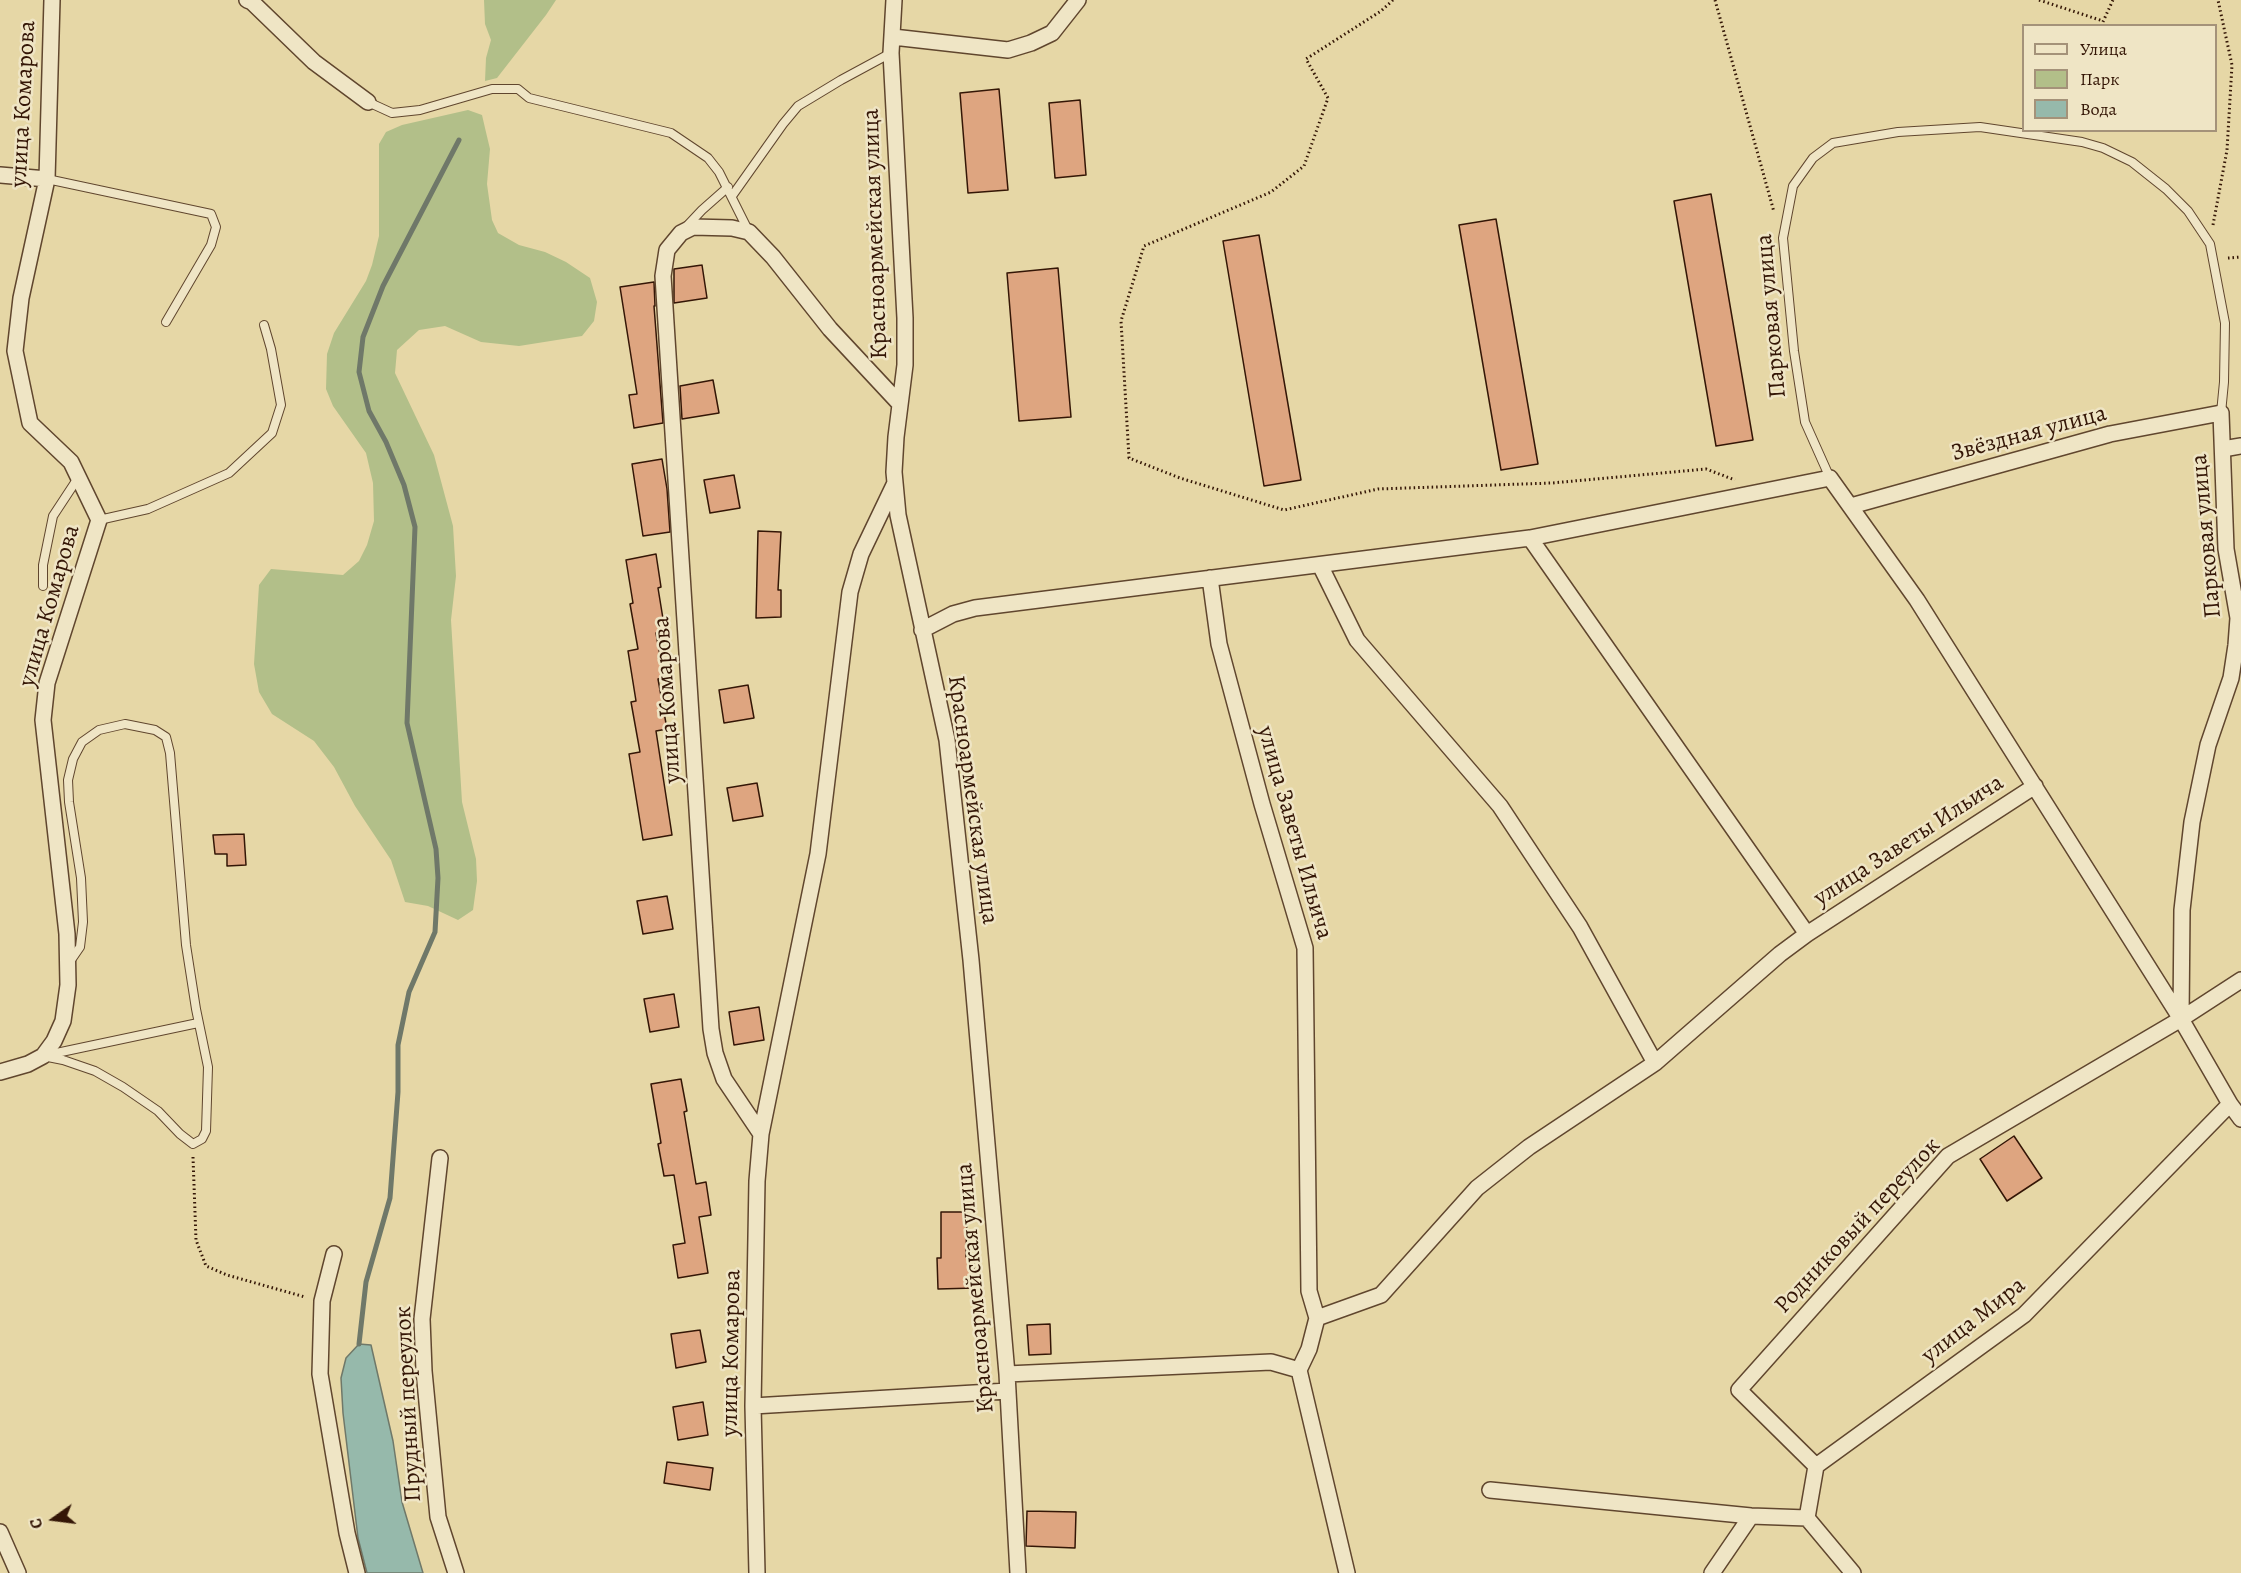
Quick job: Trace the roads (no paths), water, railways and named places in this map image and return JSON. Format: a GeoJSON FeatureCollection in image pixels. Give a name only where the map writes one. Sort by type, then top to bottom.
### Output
{"type":"FeatureCollection","features":[{"type":"Feature","properties":{"kind":"street","name":"улица Комарова"},"geometry":{"type":"LineString","coordinates":[[43,1056],[54,1041],[63,1021],[68,985],[68,964],[67,934],[43,720],[47,683],[99,520],[71,462],[30,423],[15,351],[21,298],[46,179],[52,0]]}},
{"type":"Feature","properties":{"kind":"street","name":"Красноармейская улица"},"geometry":{"type":"LineString","coordinates":[[894,0],[891,53],[906,365],[899,403],[895,483],[900,525],[947,740],[971,960],[1007,1374],[1018,1573]]}},
{"type":"Feature","properties":{"kind":"street"},"geometry":{"type":"LineString","coordinates":[[893,37],[1008,50],[1052,33],[1078,0]]}},
{"type":"Feature","properties":{"kind":"street"},"geometry":{"type":"LineString","coordinates":[[251,1],[314,62],[368,102]]}},
{"type":"Feature","properties":{"kind":"street"},"geometry":{"type":"LineString","coordinates":[[0,174],[46,179]]}},
{"type":"Feature","properties":{"kind":"street"},"geometry":{"type":"LineString","coordinates":[[681,232],[693,227],[732,228],[749,232],[773,257],[830,329],[899,403]]}},
{"type":"Feature","properties":{"kind":"street","name":"улица Комарова"},"geometry":{"type":"LineString","coordinates":[[681,232],[667,250],[663,276],[711,1029],[715,1053],[724,1079],[760,1134]]}},
{"type":"Feature","properties":{"kind":"street","name":"Парковая улица"},"geometry":{"type":"LineString","coordinates":[[2181,1019],[2182,909],[2192,822],[2208,745],[2231,678],[2238,618],[2226,549],[2221,412]]}},
{"type":"Feature","properties":{"kind":"street","name":"Звёздная улица"},"geometry":{"type":"LineString","coordinates":[[1851,506],[2110,434],[2221,412]]}},
{"type":"Feature","properties":{"kind":"street"},"geometry":{"type":"LineString","coordinates":[[2223,449],[2241,446]]}},
{"type":"Feature","properties":{"kind":"street"},"geometry":{"type":"LineString","coordinates":[[922,630],[953,614],[975,608],[1530,538],[1830,478]]}},
{"type":"Feature","properties":{"kind":"street","name":"Парковая улица"},"geometry":{"type":"LineString","coordinates":[[1830,478],[1917,600],[2181,1019],[2241,1119]]}},
{"type":"Feature","properties":{"kind":"street","name":"улица Комарова"},"geometry":{"type":"LineString","coordinates":[[758,1573],[753,1406],[760,1134],[818,854],[850,592],[861,554],[895,483]]}},
{"type":"Feature","properties":{"kind":"street","name":"улица Заветы Ильича"},"geometry":{"type":"LineString","coordinates":[[1530,538],[1807,934]]}},
{"type":"Feature","properties":{"kind":"street"},"geometry":{"type":"LineString","coordinates":[[1320,565],[1357,640],[1500,806],[1580,927],[1655,1063]]}},
{"type":"Feature","properties":{"kind":"street","name":"улица Заветы Ильича"},"geometry":{"type":"LineString","coordinates":[[1210,578],[1219,644],[1262,804],[1305,948],[1309,1291],[1317,1318],[1381,1295],[1477,1188],[1528,1147],[1655,1063],[1780,954],[1807,934],[2035,786]]}},
{"type":"Feature","properties":{"kind":"street","name":"Родниковый переулок"},"geometry":{"type":"LineString","coordinates":[[1816,1466],[1739,1390],[1948,1156],[2181,1019],[2241,980]]}},
{"type":"Feature","properties":{"kind":"street"},"geometry":{"type":"LineString","coordinates":[[0,1072],[28,1064],[43,1056]]}},
{"type":"Feature","properties":{"kind":"street","name":"улица Мира"},"geometry":{"type":"LineString","coordinates":[[1816,1466],[2025,1315],[2230,1104]]}},
{"type":"Feature","properties":{"kind":"street","name":"Прудный переулок"},"geometry":{"type":"LineString","coordinates":[[441,1158],[422,1319],[424,1371],[438,1517],[456,1573]]}},
{"type":"Feature","properties":{"kind":"street"},"geometry":{"type":"LineString","coordinates":[[333,1254],[322,1301],[320,1374],[347,1533],[357,1573]]}},
{"type":"Feature","properties":{"kind":"street"},"geometry":{"type":"LineString","coordinates":[[1317,1318],[1309,1349],[1299,1370],[1347,1573]]}},
{"type":"Feature","properties":{"kind":"street"},"geometry":{"type":"LineString","coordinates":[[1007,1374],[1271,1362],[1299,1370]]}},
{"type":"Feature","properties":{"kind":"street"},"geometry":{"type":"LineString","coordinates":[[753,1406],[1008,1391]]}},
{"type":"Feature","properties":{"kind":"street"},"geometry":{"type":"LineString","coordinates":[[1807,1518],[1816,1466]]}},
{"type":"Feature","properties":{"kind":"street"},"geometry":{"type":"LineString","coordinates":[[1490,1490],[1751,1516],[1807,1518],[1853,1573]]}},
{"type":"Feature","properties":{"kind":"street"},"geometry":{"type":"LineString","coordinates":[[1712,1573],[1751,1516]]}},
{"type":"Feature","properties":{"kind":"street"},"geometry":{"type":"LineString","coordinates":[[0,1532],[18,1573]]}},
{"type":"Feature","properties":{"kind":"lane"},"geometry":{"type":"LineString","coordinates":[[732,196],[798,106],[891,53]]}},
{"type":"Feature","properties":{"kind":"lane"},"geometry":{"type":"LineString","coordinates":[[368,102],[392,113],[420,110],[492,89],[518,89],[529,98],[671,134],[708,158],[728,187],[749,232]]}},
{"type":"Feature","properties":{"kind":"lane","name":"Парковая улица"},"geometry":{"type":"LineString","coordinates":[[1830,478],[1805,422],[1794,351],[1783,238],[1793,186],[1813,158],[1833,144],[1898,132],[1980,127],[2082,142],[2119,155],[2150,175],[2188,211],[2210,244],[2225,323],[2221,412]]}},
{"type":"Feature","properties":{"kind":"lane"},"geometry":{"type":"LineString","coordinates":[[46,179],[211,214],[216,227],[211,246],[166,322]]}},
{"type":"Feature","properties":{"kind":"lane"},"geometry":{"type":"LineString","coordinates":[[681,232],[728,187]]}},
{"type":"Feature","properties":{"kind":"lane"},"geometry":{"type":"LineString","coordinates":[[99,520],[148,509],[229,473],[272,433],[281,405],[271,349],[264,325]]}},
{"type":"Feature","properties":{"kind":"lane"},"geometry":{"type":"LineString","coordinates":[[43,586],[43,565],[54,516],[78,478]]}},
{"type":"Feature","properties":{"kind":"lane"},"geometry":{"type":"LineString","coordinates":[[43,1056],[95,1071],[123,1087],[158,1111],[193,1144],[202,1139],[206,1131],[208,1067],[198,1023],[186,945],[170,753],[166,737],[155,730],[125,724],[99,730],[82,742],[73,759],[68,780],[69,802],[81,878],[83,922],[80,947],[68,964]]}},
{"type":"Feature","properties":{"kind":"lane"},"geometry":{"type":"LineString","coordinates":[[43,1056],[198,1023]]}},
{"type":"Feature","properties":{"kind":"water"},"geometry":{"type":"Polygon","coordinates":[[[359,1344],[371,1345],[393,1441],[402,1502],[423,1573],[367,1573],[358,1538],[341,1378],[346,1358],[359,1344]]]}},
{"type":"Feature","properties":{"kind":"waterway"},"geometry":{"type":"LineString","coordinates":[[359,1344],[366,1282],[390,1198],[398,1092],[398,1045],[409,992],[435,932],[438,878],[436,849],[407,723],[415,527],[404,485],[386,442],[369,411],[359,372],[363,337],[383,286],[459,140]]}}]}
